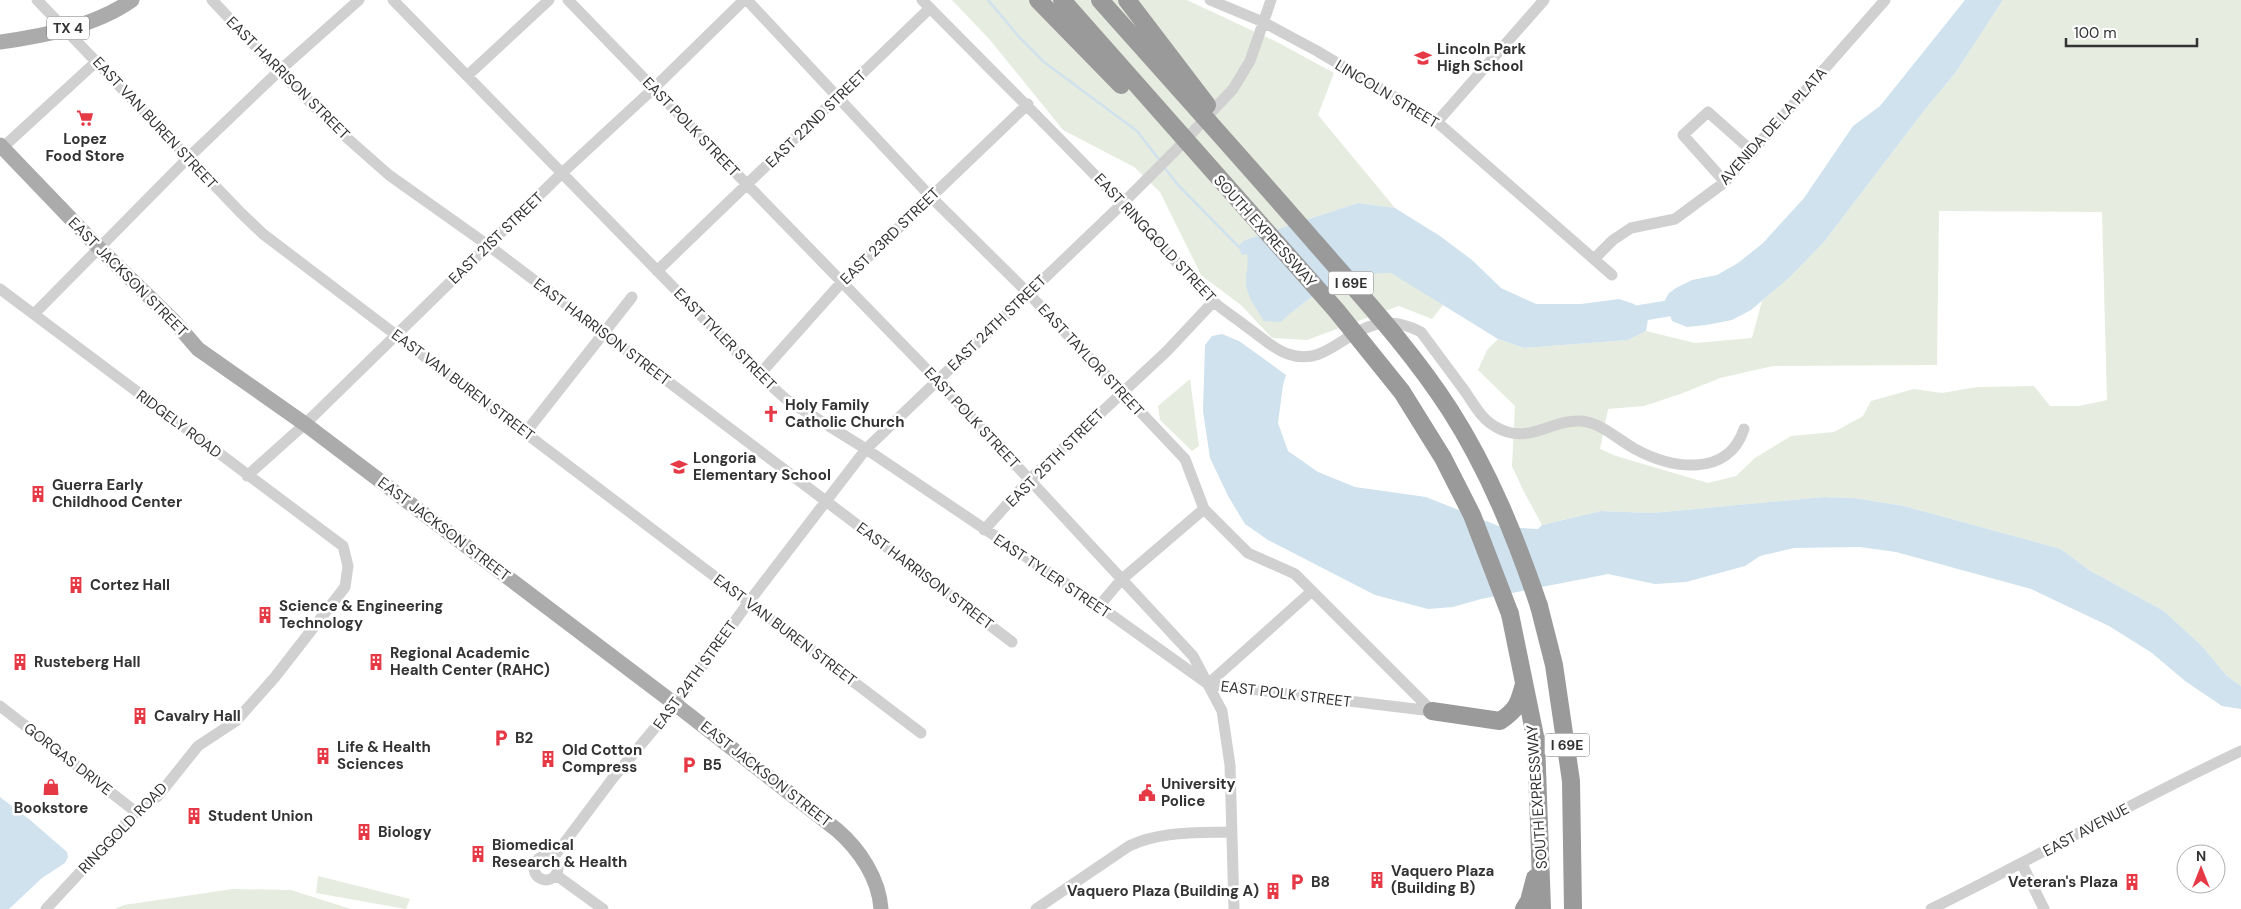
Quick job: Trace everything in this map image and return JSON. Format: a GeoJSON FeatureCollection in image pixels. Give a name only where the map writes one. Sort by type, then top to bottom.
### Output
{"type":"FeatureCollection","features":[{"type":"Feature","properties":{"kind":"highway"},"geometry":{"type":"LineString","coordinates":[[1038,0],[1272,238]]}},
{"type":"Feature","properties":{"kind":"highway","name":"SOUTH EXPRESSWAY"},"geometry":{"type":"LineString","coordinates":[[1062,0],[1360,338],[1402,392],[1424,427],[1472,515],[1510,614],[1536,742],[1542,909]]}},
{"type":"Feature","properties":{"kind":"highway","name":"SOUTH EXPRESSWAY"},"geometry":{"type":"LineString","coordinates":[[1100,0],[1275,195],[1403,343],[1450,410],[1477,456],[1502,508],[1539,606],[1554,665],[1571,781],[1573,909]]}},
{"type":"Feature","properties":{"kind":"highway"},"geometry":{"type":"LineString","coordinates":[[1127,0],[1275,195]]}},
{"type":"Feature","properties":{"kind":"highway"},"geometry":{"type":"LineString","coordinates":[[1432,711],[1500,721],[1511,714],[1519,704],[1525,681]]}},
{"type":"Feature","properties":{"kind":"highway"},"geometry":{"type":"LineString","coordinates":[[1524,909],[1529,902],[1541,853]]}},
{"type":"Feature","properties":{"kind":"highway"},"geometry":{"type":"LineString","coordinates":[[1573,886],[1586,909]]}},
{"type":"Feature","properties":{"kind":"main road","name":"TX 4"},"geometry":{"type":"LineString","coordinates":[[0,42],[37,37],[66,29],[98,17],[132,0]]}},
{"type":"Feature","properties":{"kind":"main road","name":"EAST JACKSON STREET"},"geometry":{"type":"LineString","coordinates":[[1,148],[173,320],[198,349],[305,424],[675,704],[837,830],[860,853],[872,878],[881,909]]}},
{"type":"Feature","properties":{"kind":"street","name":"EAST VAN BUREN STREET"},"geometry":{"type":"LineString","coordinates":[[37,0],[263,234],[921,733]]}},
{"type":"Feature","properties":{"kind":"street","name":"EAST HARRISON STREET"},"geometry":{"type":"LineString","coordinates":[[212,0],[338,130],[389,175],[489,246],[1012,642]]}},
{"type":"Feature","properties":{"kind":"street"},"geometry":{"type":"LineString","coordinates":[[34,314],[98,247],[188,158],[279,71],[359,0]]}},
{"type":"Feature","properties":{"kind":"street","name":"EAST TYLER STREET"},"geometry":{"type":"LineString","coordinates":[[392,0],[759,375],[787,400],[866,449],[1099,606],[1208,684]]}},
{"type":"Feature","properties":{"kind":"street"},"geometry":{"type":"LineString","coordinates":[[467,76],[548,0]]}},
{"type":"Feature","properties":{"kind":"street","name":"EAST POLK STREET"},"geometry":{"type":"LineString","coordinates":[[568,0],[937,380],[1030,479],[1193,656],[1208,684],[1432,711]]}},
{"type":"Feature","properties":{"kind":"street","name":"EAST 21ST STREET"},"geometry":{"type":"LineString","coordinates":[[247,476],[305,424],[561,174],[746,0]]}},
{"type":"Feature","properties":{"kind":"street","name":"EAST TAYLOR STREET"},"geometry":{"type":"LineString","coordinates":[[746,0],[839,96],[931,197],[1028,293],[1185,459],[1204,509],[1248,553],[1295,574],[1432,711]]}},
{"type":"Feature","properties":{"kind":"street","name":"LINCOLN STREET"},"geometry":{"type":"LineString","coordinates":[[1210,0],[1263,22],[1317,51],[1436,122],[1612,275]]}},
{"type":"Feature","properties":{"kind":"street"},"geometry":{"type":"LineString","coordinates":[[1263,22],[1270,0]]}},
{"type":"Feature","properties":{"kind":"street"},"geometry":{"type":"LineString","coordinates":[[1436,122],[1544,0]]}},
{"type":"Feature","properties":{"kind":"street","name":"AVENIDA DE LA PLATA"},"geometry":{"type":"LineString","coordinates":[[1594,259],[1613,240],[1631,228],[1675,219],[1725,182],[1885,0]]}},
{"type":"Feature","properties":{"kind":"street","name":"EAST 22ND STREET"},"geometry":{"type":"LineString","coordinates":[[658,271],[839,96],[926,4]]}},
{"type":"Feature","properties":{"kind":"street","name":"EAST RINGGOLD STREET"},"geometry":{"type":"LineString","coordinates":[[926,4],[1028,104],[1213,302],[1274,347],[1287,354],[1298,357],[1313,356],[1325,352],[1369,325],[1382,322],[1409,326],[1421,332],[1480,414],[1493,425],[1509,433],[1540,432],[1569,422],[1591,423],[1602,427],[1635,449],[1662,460],[1700,465],[1717,462],[1726,457],[1735,449],[1744,429]]}},
{"type":"Feature","properties":{"kind":"street","name":"EAST 24TH STREET"},"geometry":{"type":"LineString","coordinates":[[553,858],[613,778],[675,704],[748,603],[866,449],[1146,181],[1233,89],[1250,61],[1263,22]]}},
{"type":"Feature","properties":{"kind":"street"},"geometry":{"type":"LineString","coordinates":[[1,148],[97,61]]}},
{"type":"Feature","properties":{"kind":"street","name":"EAST 23RD STREET"},"geometry":{"type":"LineString","coordinates":[[759,375],[841,282],[1028,104]]}},
{"type":"Feature","properties":{"kind":"street"},"geometry":{"type":"LineString","coordinates":[[1725,182],[1683,135],[1708,112],[1753,152]]}},
{"type":"Feature","properties":{"kind":"street","name":"RIDGELY ROAD"},"geometry":{"type":"LineString","coordinates":[[0,289],[247,476],[343,546],[348,566]]}},
{"type":"Feature","properties":{"kind":"street"},"geometry":{"type":"LineString","coordinates":[[526,432],[632,296]]}},
{"type":"Feature","properties":{"kind":"street","name":"EAST 25TH STREET"},"geometry":{"type":"LineString","coordinates":[[984,530],[1030,479],[1168,351],[1213,302]]}},
{"type":"Feature","properties":{"kind":"street"},"geometry":{"type":"LineString","coordinates":[[1099,606],[1121,580],[1204,509]]}},
{"type":"Feature","properties":{"kind":"street","name":"RINGGOLD ROAD"},"geometry":{"type":"LineString","coordinates":[[46,909],[136,812],[158,796],[198,746],[236,721],[275,677],[346,587],[348,566]]}},
{"type":"Feature","properties":{"kind":"street"},"geometry":{"type":"LineString","coordinates":[[1234,909],[1230,832],[1230,765],[1222,711],[1208,684],[1312,590]]}},
{"type":"Feature","properties":{"kind":"street","name":"GORGAS DRIVE"},"geometry":{"type":"LineString","coordinates":[[0,706],[136,812]]}},
{"type":"Feature","properties":{"kind":"street","name":"EAST AVENUE"},"geometry":{"type":"LineString","coordinates":[[1931,909],[2022,864],[2186,777],[2241,751]]}},
{"type":"Feature","properties":{"kind":"street"},"geometry":{"type":"LineString","coordinates":[[1036,909],[1129,846],[1141,840],[1175,833],[1230,832]]}},
{"type":"Feature","properties":{"kind":"street"},"geometry":{"type":"LineString","coordinates":[[546,856],[553,858],[558,866],[556,875],[547,881],[539,878],[534,872],[534,865],[538,858],[546,856]]}},
{"type":"Feature","properties":{"kind":"street"},"geometry":{"type":"LineString","coordinates":[[2022,864],[2044,909]]}},
{"type":"Feature","properties":{"kind":"street"},"geometry":{"type":"LineString","coordinates":[[556,875],[603,909]]}},
{"type":"Feature","properties":{"kind":"shaded area"},"geometry":{"type":"Polygon","coordinates":[[[952,0],[1187,0],[1277,42],[1334,73],[1318,115],[1395,208],[1358,203],[1245,240],[1249,264],[1246,282],[1281,322],[1303,304],[1331,286],[1361,274],[1376,272],[1395,275],[1443,305],[1432,319],[1399,306],[1307,340],[1272,338],[1242,306],[1201,275],[1160,192],[1134,167],[1063,130],[990,40],[952,0]]]}},
{"type":"Feature","properties":{"kind":"shaded area"},"geometry":{"type":"Polygon","coordinates":[[[2003,0],[2241,0],[2241,686],[2227,676],[2202,646],[2164,611],[2089,570],[2061,549],[1904,506],[1854,498],[1824,497],[1652,513],[1601,511],[1542,525],[1523,490],[1512,466],[1515,406],[1478,370],[1487,350],[1498,339],[1524,348],[1628,340],[1646,331],[1695,343],[1752,338],[1762,301],[1790,277],[1824,242],[1923,112],[1956,72],[2003,0]],[[1939,211],[1937,365],[1773,366],[1720,378],[1644,406],[1608,409],[1600,449],[1616,456],[1708,483],[1736,476],[1755,458],[1791,436],[1834,432],[1863,416],[1871,401],[1914,389],[1942,393],[1977,387],[2034,386],[2050,406],[2079,406],[2107,400],[2102,212],[1939,211]]]}},
{"type":"Feature","properties":{"kind":"shaded area"},"geometry":{"type":"Polygon","coordinates":[[[1190,379],[1199,446],[1192,451],[1160,420],[1158,406],[1190,379]]]}},
{"type":"Feature","properties":{"kind":"shaded area"},"geometry":{"type":"Polygon","coordinates":[[[318,876],[410,899],[406,909],[316,893],[318,876]]]}},
{"type":"Feature","properties":{"kind":"shaded area"},"geometry":{"type":"Polygon","coordinates":[[[233,889],[291,890],[351,909],[115,909],[124,905],[233,889]]]}},
{"type":"Feature","properties":{"kind":"water"},"geometry":{"type":"Polygon","coordinates":[[[1965,0],[2003,0],[1956,72],[1923,112],[1824,242],[1790,277],[1751,310],[1732,320],[1687,327],[1672,321],[1665,300],[1669,293],[1692,280],[1717,275],[1738,263],[1763,243],[1804,198],[1853,126],[1880,106],[1965,0]]]}},
{"type":"Feature","properties":{"kind":"water"},"geometry":{"type":"Polygon","coordinates":[[[1358,203],[1395,208],[1440,236],[1472,260],[1501,288],[1536,304],[1581,304],[1619,299],[1634,304],[1642,310],[1648,319],[1646,331],[1628,340],[1524,348],[1498,339],[1391,273],[1359,276],[1345,280],[1318,293],[1281,322],[1264,321],[1252,302],[1246,287],[1247,254],[1242,255],[1238,246],[1245,240],[1358,203]]]}},
{"type":"Feature","properties":{"kind":"water"},"geometry":{"type":"Polygon","coordinates":[[[1222,334],[1239,341],[1286,375],[1278,423],[1288,451],[1318,472],[1355,487],[1426,497],[1501,527],[1538,529],[1542,525],[1601,511],[1652,513],[1824,497],[1854,498],[1904,506],[2061,549],[2089,570],[2164,611],[2202,646],[2227,676],[2241,686],[2241,709],[2222,706],[2185,681],[2152,653],[2109,626],[2031,589],[1896,552],[1860,547],[1794,548],[1760,556],[1745,566],[1686,582],[1655,584],[1608,574],[1481,599],[1453,607],[1428,609],[1375,595],[1268,540],[1245,524],[1228,496],[1210,458],[1203,411],[1205,345],[1212,336],[1222,334]]]}},
{"type":"Feature","properties":{"kind":"water"},"geometry":{"type":"Polygon","coordinates":[[[0,797],[67,852],[68,857],[65,863],[42,878],[9,909],[0,909],[0,797]]]}},
{"type":"Feature","properties":{"kind":"waterway"},"geometry":{"type":"LineString","coordinates":[[988,0],[1020,38],[1044,62],[1137,131],[1161,162]]}},
{"type":"Feature","properties":{"kind":"waterway"},"geometry":{"type":"LineString","coordinates":[[1164,167],[1178,185],[1238,246]]}},
{"type":"Feature","properties":{"kind":"waterway"},"geometry":{"type":"LineString","coordinates":[[1622,316],[1689,305]]}},
{"type":"Feature","properties":{"kind":"place","name":"Lincoln Park High School"},"geometry":{"type":"Point","coordinates":[1423,58]}},
{"type":"Feature","properties":{"kind":"place","name":"Lopez Food Store"},"geometry":{"type":"Point","coordinates":[85,118]}},
{"type":"Feature","properties":{"kind":"place","name":"Holy Family Catholic Church"},"geometry":{"type":"Point","coordinates":[771,414]}},
{"type":"Feature","properties":{"kind":"place","name":"Longoria Elementary School"},"geometry":{"type":"Point","coordinates":[679,467]}},
{"type":"Feature","properties":{"kind":"place","name":"Guerra Early Childhood Center"},"geometry":{"type":"Point","coordinates":[38,494]}},
{"type":"Feature","properties":{"kind":"place","name":"Cortez Hall"},"geometry":{"type":"Point","coordinates":[76,585]}},
{"type":"Feature","properties":{"kind":"place","name":"Science & Engineering Technology"},"geometry":{"type":"Point","coordinates":[265,615]}},
{"type":"Feature","properties":{"kind":"place","name":"Rusteberg Hall"},"geometry":{"type":"Point","coordinates":[20,662]}},
{"type":"Feature","properties":{"kind":"place","name":"Regional Academic Health Center (RAHC)"},"geometry":{"type":"Point","coordinates":[376,662]}},
{"type":"Feature","properties":{"kind":"place","name":"Cavalry Hall"},"geometry":{"type":"Point","coordinates":[140,716]}},
{"type":"Feature","properties":{"kind":"place","name":"B2"},"geometry":{"type":"Point","coordinates":[501,738]}},
{"type":"Feature","properties":{"kind":"place","name":"Life & Health Sciences"},"geometry":{"type":"Point","coordinates":[323,756]}},
{"type":"Feature","properties":{"kind":"place","name":"Old Cotton Compress"},"geometry":{"type":"Point","coordinates":[548,759]}},
{"type":"Feature","properties":{"kind":"place","name":"B5"},"geometry":{"type":"Point","coordinates":[689,765]}},
{"type":"Feature","properties":{"kind":"place","name":"Bookstore"},"geometry":{"type":"Point","coordinates":[51,787]}},
{"type":"Feature","properties":{"kind":"place","name":"University Police"},"geometry":{"type":"Point","coordinates":[1147,793]}},
{"type":"Feature","properties":{"kind":"place","name":"Student Union"},"geometry":{"type":"Point","coordinates":[194,816]}},
{"type":"Feature","properties":{"kind":"place","name":"Biology"},"geometry":{"type":"Point","coordinates":[364,832]}},
{"type":"Feature","properties":{"kind":"place","name":"Biomedical Research & Health"},"geometry":{"type":"Point","coordinates":[478,854]}},
{"type":"Feature","properties":{"kind":"place","name":"Vaquero Plaza (Building B)"},"geometry":{"type":"Point","coordinates":[1377,880]}},
{"type":"Feature","properties":{"kind":"place","name":"B8"},"geometry":{"type":"Point","coordinates":[1297,882]}},
{"type":"Feature","properties":{"kind":"place","name":"Veteran's Plaza"},"geometry":{"type":"Point","coordinates":[2132,882]}},
{"type":"Feature","properties":{"kind":"place","name":"Vaquero Plaza (Building A)"},"geometry":{"type":"Point","coordinates":[1273,891]}}]}
